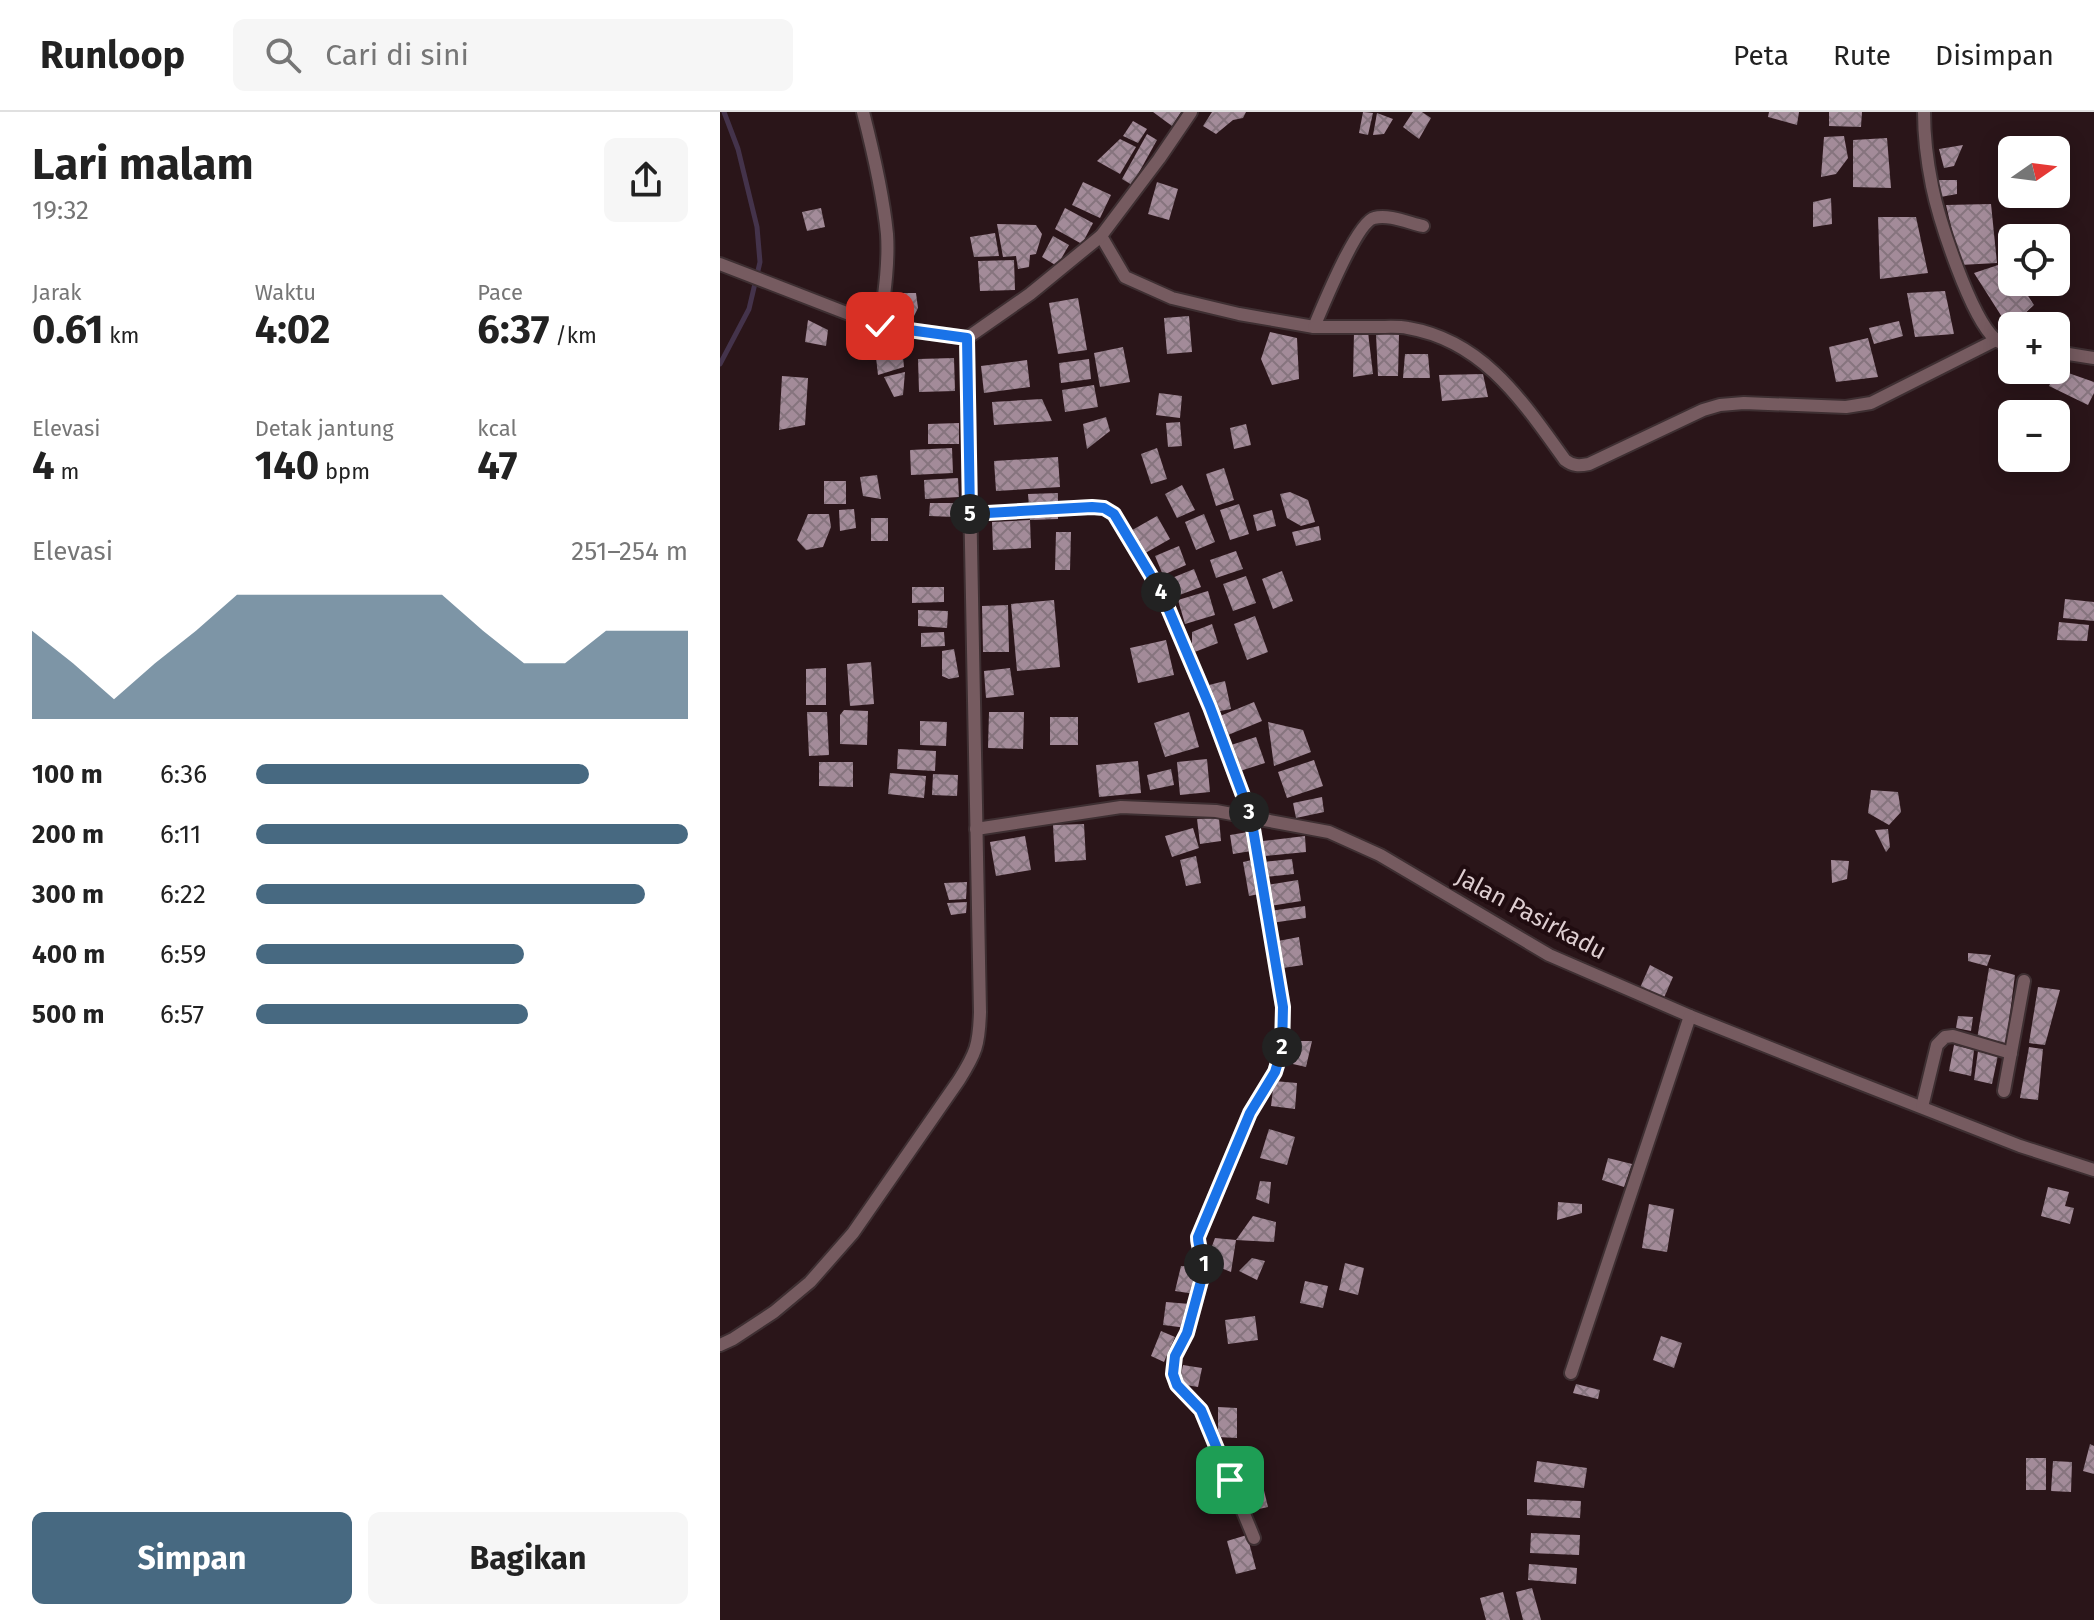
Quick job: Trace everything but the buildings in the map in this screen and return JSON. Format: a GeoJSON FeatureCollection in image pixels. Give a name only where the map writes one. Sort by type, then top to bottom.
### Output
{"type":"FeatureCollection","features":[{"type":"Feature","properties":{"kind":"street"},"geometry":{"type":"LineString","coordinates":[[863,112],[873,150],[887,234],[886,281],[880,326]]}},
{"type":"Feature","properties":{"kind":"street"},"geometry":{"type":"LineString","coordinates":[[720,264],[880,326],[967,338],[1030,294],[1101,236],[1191,112]]}},
{"type":"Feature","properties":{"kind":"street"},"geometry":{"type":"LineString","coordinates":[[1101,236],[1125,277],[1172,298],[1314,327],[1405,327],[1437,335],[1459,346],[1504,380],[1565,460],[1571,465],[1589,464],[1703,410],[1720,405],[1846,407],[1871,403],[1996,340],[1973,304],[1940,218],[1931,185],[1924,138],[1924,112]]}},
{"type":"Feature","properties":{"kind":"street"},"geometry":{"type":"LineString","coordinates":[[1314,327],[1334,279],[1365,223],[1375,217],[1423,226]]}},
{"type":"Feature","properties":{"kind":"street"},"geometry":{"type":"LineString","coordinates":[[720,1345],[774,1312],[810,1282],[853,1233],[972,1059],[979,1040],[967,338]]}},
{"type":"Feature","properties":{"kind":"street"},"geometry":{"type":"LineString","coordinates":[[2070,354],[2094,358]]}},
{"type":"Feature","properties":{"kind":"street"},"geometry":{"type":"LineString","coordinates":[[970,514],[1092,507],[1104,508],[1114,514],[1162,594],[1210,707],[1251,817],[1283,1007],[1282,1049],[1275,1072],[1250,1113],[1201,1228],[1198,1246],[1205,1266],[1187,1333],[1173,1368],[1177,1385],[1201,1410],[1254,1538]]}},
{"type":"Feature","properties":{"kind":"street","name":"Jalan Pasirkadu"},"geometry":{"type":"LineString","coordinates":[[976,829],[1121,807],[1216,811],[1329,832],[1380,855],[1549,955],[1690,1016],[2020,1146],[2094,1170]]}},
{"type":"Feature","properties":{"kind":"street"},"geometry":{"type":"LineString","coordinates":[[2004,1091],[2024,981]]}},
{"type":"Feature","properties":{"kind":"street"},"geometry":{"type":"LineString","coordinates":[[1571,1373],[1690,1016]]}},
{"type":"Feature","properties":{"kind":"street"},"geometry":{"type":"LineString","coordinates":[[1922,1107],[1937,1045],[1942,1038],[1953,1036],[2011,1053]]}},
{"type":"Feature","properties":{"kind":"waterway"},"geometry":{"type":"LineString","coordinates":[[720,364],[749,309],[760,262],[757,227],[738,149],[724,112]]}},
{"type":"Feature","properties":{"kind":"route"},"geometry":{"type":"LineString","coordinates":[[880,326],[967,338],[970,514],[1092,507],[1104,508],[1114,514],[1162,594],[1210,707],[1251,817],[1283,1007],[1282,1049],[1275,1072],[1250,1113],[1204,1219],[1198,1246],[1205,1266],[1187,1333],[1175,1356],[1173,1368],[1177,1385],[1201,1410],[1230,1480]]}}]}
